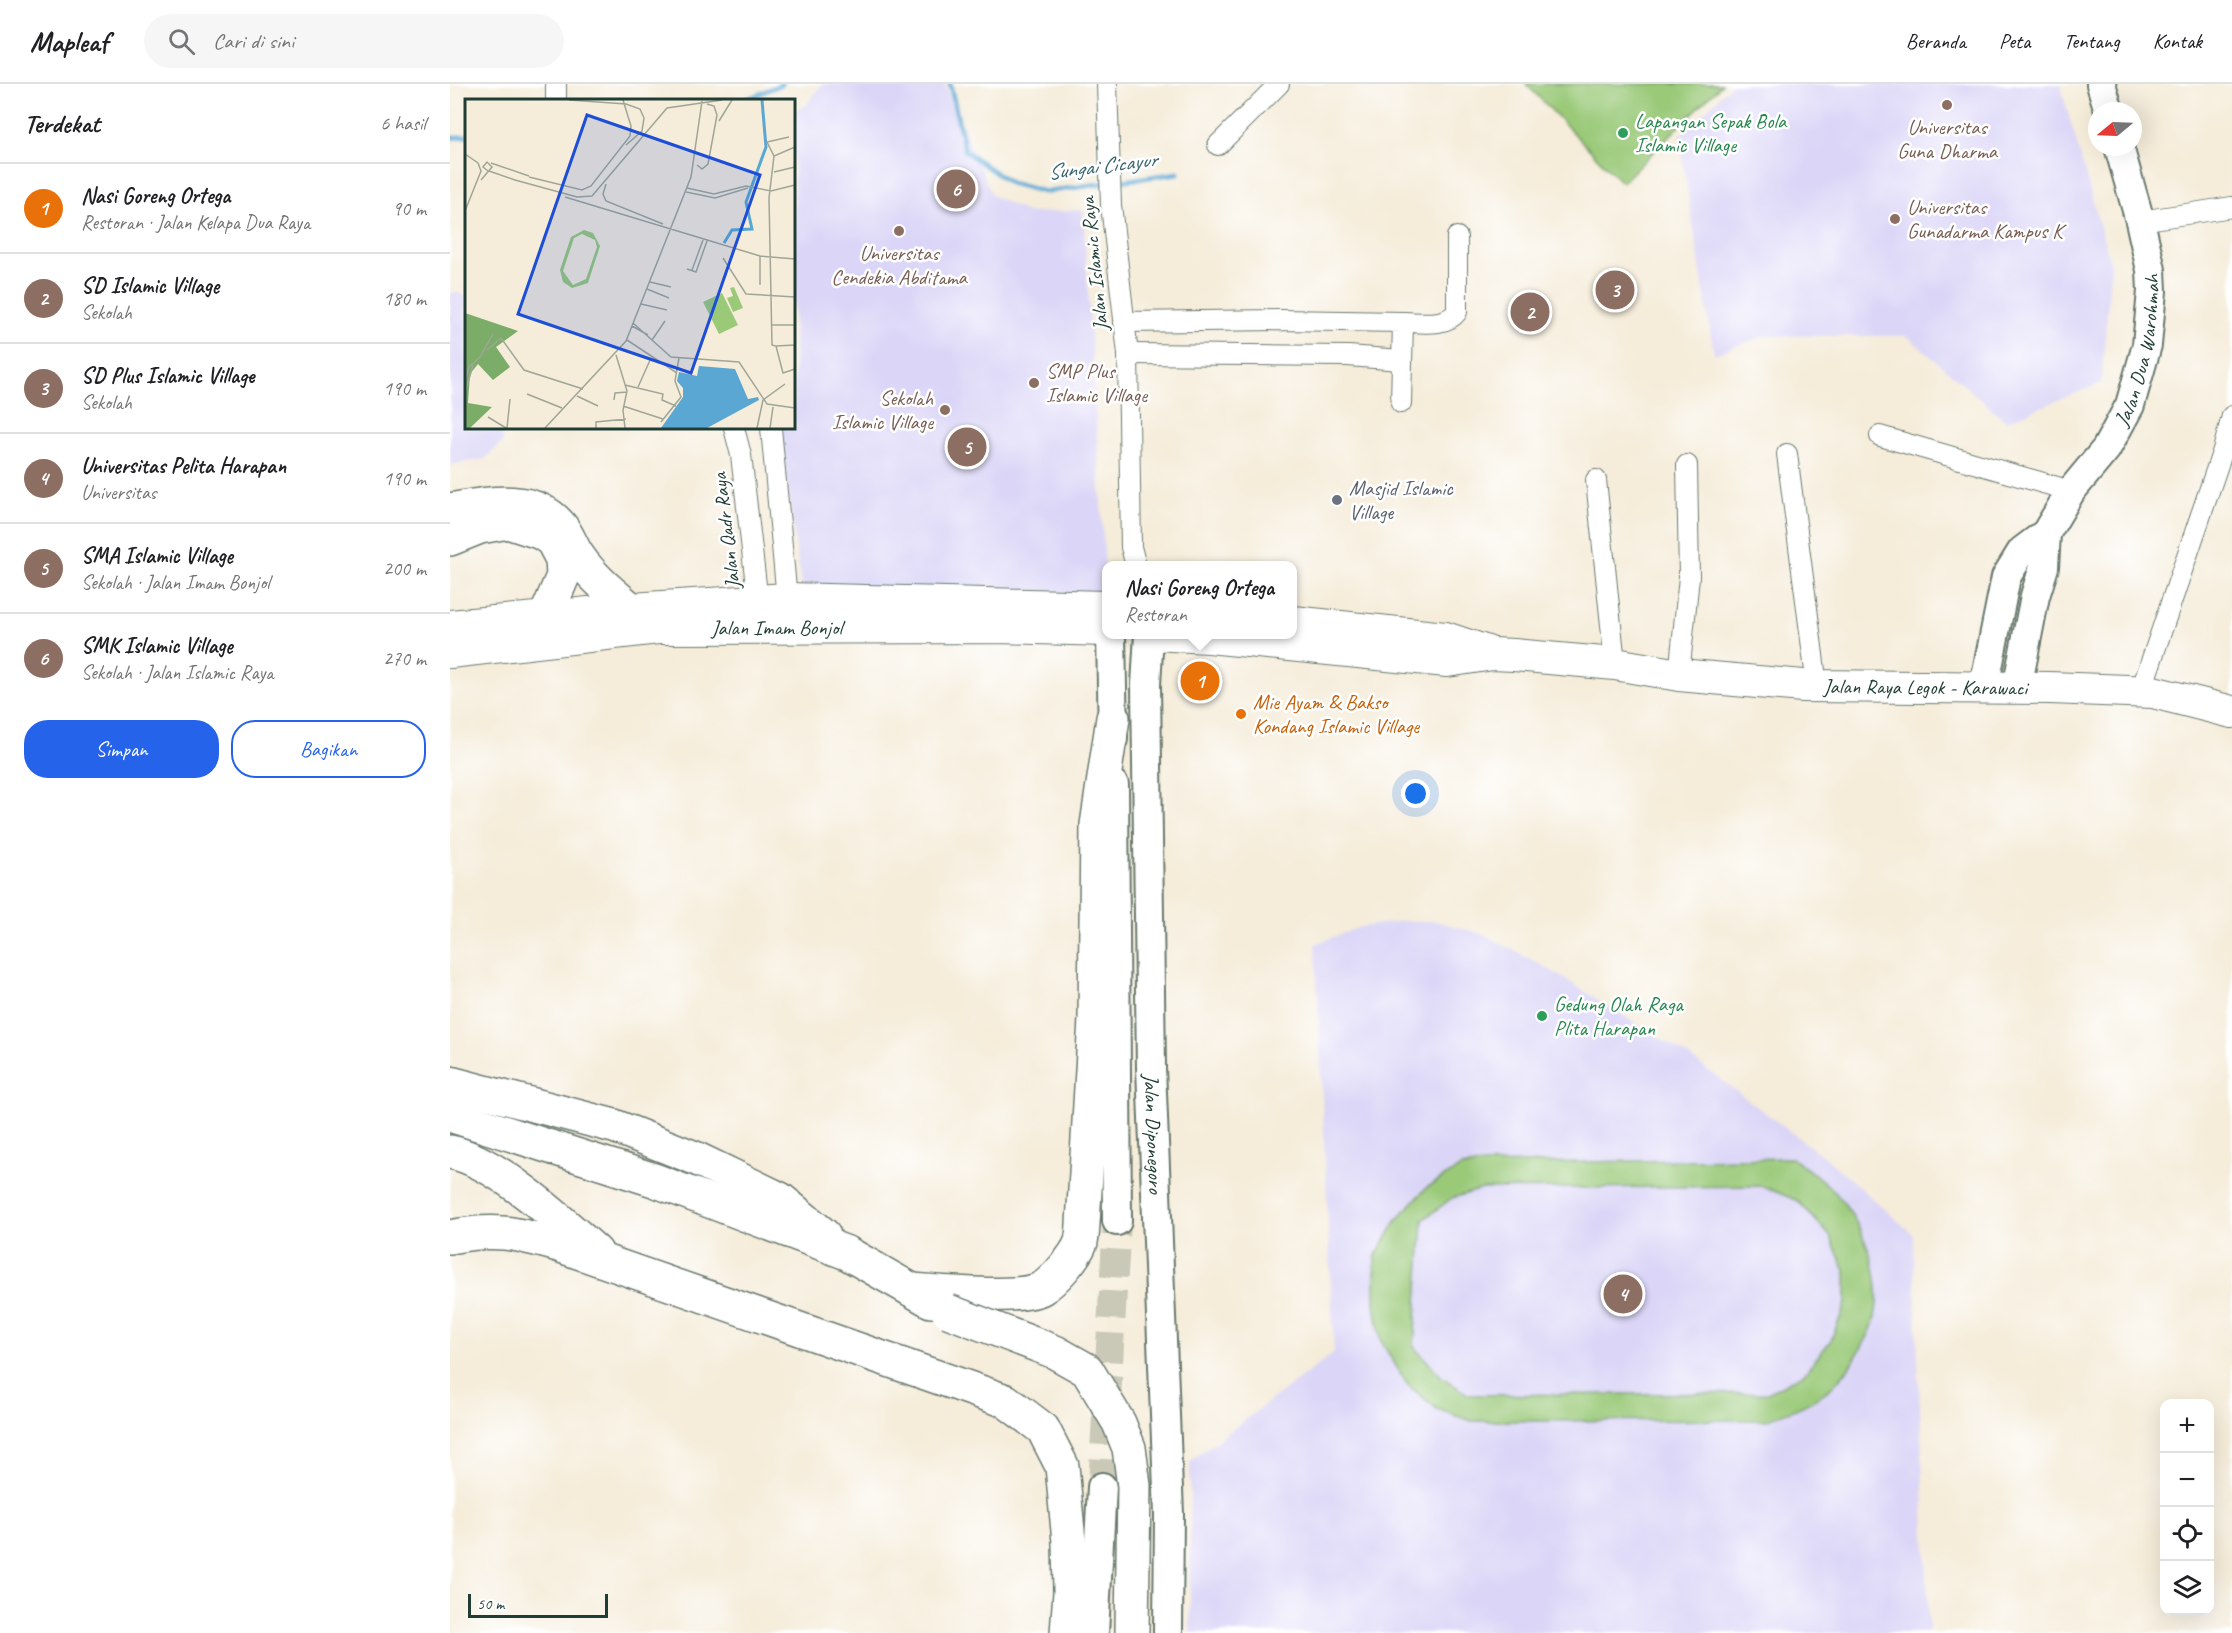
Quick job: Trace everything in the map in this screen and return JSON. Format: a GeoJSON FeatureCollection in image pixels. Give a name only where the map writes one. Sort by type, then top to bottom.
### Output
{"type":"FeatureCollection","features":[{"type":"Feature","properties":{"kind":"highway"},"geometry":{"type":"LineString","coordinates":[[450,510],[516,502],[541,509],[558,522],[569,537],[577,555],[600,582],[631,609]]}},
{"type":"Feature","properties":{"kind":"highway"},"geometry":{"type":"LineString","coordinates":[[450,538],[480,527],[508,522],[539,532],[552,540],[562,559],[563,576],[559,615]]}},
{"type":"Feature","properties":{"kind":"highway"},"geometry":{"type":"LineString","coordinates":[[559,615],[577,587],[577,555]]}},
{"type":"Feature","properties":{"kind":"highway"},"geometry":{"type":"LineString","coordinates":[[912,1290],[1003,1294],[1037,1290],[1054,1278],[1081,1243],[1095,1019],[1097,825],[1113,718]]}},
{"type":"Feature","properties":{"kind":"highway"},"geometry":{"type":"LineString","coordinates":[[450,1083],[614,1126],[695,1158],[780,1199],[847,1253]]}},
{"type":"Feature","properties":{"kind":"highway"},"geometry":{"type":"LineString","coordinates":[[450,1115],[654,1180],[847,1253],[948,1311],[1055,1352],[1087,1370],[1119,1423],[1129,1448],[1134,1486],[1132,1633]]}},
{"type":"Feature","properties":{"kind":"highway"},"geometry":{"type":"LineString","coordinates":[[450,1152],[485,1165],[531,1197],[609,1263]]}},
{"type":"Feature","properties":{"kind":"highway"},"geometry":{"type":"LineString","coordinates":[[464,1234],[525,1235],[1006,1401],[1043,1429],[1062,1466],[1069,1542],[1070,1592],[1067,1633]]}},
{"type":"Feature","properties":{"kind":"main road","name":"Jalan Imam Bonjol"},"geometry":{"type":"LineString","coordinates":[[450,652],[774,614],[1102,607]]}},
{"type":"Feature","properties":{"kind":"main road","name":"Jalan Imam Bonjol"},"geometry":{"type":"LineString","coordinates":[[450,626],[631,609],[774,614],[996,627],[1102,630]]}},
{"type":"Feature","properties":{"kind":"main road"},"geometry":{"type":"LineString","coordinates":[[1297,624],[1327,637]]}},
{"type":"Feature","properties":{"kind":"main road"},"geometry":{"type":"LineString","coordinates":[[1297,637],[1327,637]]}},
{"type":"Feature","properties":{"kind":"main road","name":"Jalan Raya Legok - Karawaci"},"geometry":{"type":"LineString","coordinates":[[1327,637],[1445,638],[1493,654],[1615,664],[1680,675],[1817,686],[2141,691],[2232,712]]}},
{"type":"Feature","properties":{"kind":"street","name":"Jalan Islamic Raya"},"geometry":{"type":"LineString","coordinates":[[1107,84],[1111,205],[1128,354],[1131,559]]}},
{"type":"Feature","properties":{"kind":"street"},"geometry":{"type":"LineString","coordinates":[[1218,145],[1279,84]]}},
{"type":"Feature","properties":{"kind":"street"},"geometry":{"type":"LineString","coordinates":[[2101,84],[2106,102]]}},
{"type":"Feature","properties":{"kind":"street","name":"Jalan Dua Warohmah"},"geometry":{"type":"LineString","coordinates":[[1984,687],[2006,577],[2022,551],[2046,533],[2071,491],[2106,449],[2130,405],[2147,345],[2152,291],[2151,270],[2122,156]]}},
{"type":"Feature","properties":{"kind":"street"},"geometry":{"type":"LineString","coordinates":[[2140,221],[2232,207]]}},
{"type":"Feature","properties":{"kind":"street"},"geometry":{"type":"LineString","coordinates":[[1124,322],[1445,321],[1454,317],[1457,312],[1457,237]]}},
{"type":"Feature","properties":{"kind":"street"},"geometry":{"type":"LineString","coordinates":[[1401,403],[1403,322]]}},
{"type":"Feature","properties":{"kind":"street"},"geometry":{"type":"LineString","coordinates":[[1128,354],[1348,356],[1401,360]]}},
{"type":"Feature","properties":{"kind":"street"},"geometry":{"type":"LineString","coordinates":[[2141,691],[2228,450],[2232,416]]}},
{"type":"Feature","properties":{"kind":"street","name":"Jalan Qadr Raya"},"geometry":{"type":"LineString","coordinates":[[734,429],[774,614]]}},
{"type":"Feature","properties":{"kind":"street"},"geometry":{"type":"LineString","coordinates":[[771,429],[774,614]]}},
{"type":"Feature","properties":{"kind":"street"},"geometry":{"type":"LineString","coordinates":[[1880,436],[2071,491]]}},
{"type":"Feature","properties":{"kind":"street"},"geometry":{"type":"LineString","coordinates":[[1787,454],[1817,686]]}},
{"type":"Feature","properties":{"kind":"street"},"geometry":{"type":"LineString","coordinates":[[1680,675],[1689,577],[1687,465]]}},
{"type":"Feature","properties":{"kind":"street"},"geometry":{"type":"LineString","coordinates":[[1596,480],[1615,664]]}},
{"type":"Feature","properties":{"kind":"street","name":"Jalan Dua Warohmah"},"geometry":{"type":"LineString","coordinates":[[2017,688],[2043,567],[2046,533]]}},
{"type":"Feature","properties":{"kind":"street","name":"Jalan Diponegoro"},"geometry":{"type":"LineString","coordinates":[[1111,639],[1117,1221]]}},
{"type":"Feature","properties":{"kind":"street","name":"Jalan Diponegoro"},"geometry":{"type":"LineString","coordinates":[[1151,639],[1146,685],[1151,1068],[1154,1190],[1169,1514],[1168,1633]]}},
{"type":"Feature","properties":{"kind":"street"},"geometry":{"type":"LineString","coordinates":[[1094,1633],[1102,1487]]}},
{"type":"Feature","properties":{"kind":"shaded area","name":"Sekolah Islamic Village"},"geometry":{"type":"Polygon","coordinates":[[[822,84],[944,84],[992,195],[1028,213],[1083,210],[1105,561],[1102,561],[1102,601],[802,590],[779,429],[795,429],[795,110],[806,105],[822,84]]]}},
{"type":"Feature","properties":{"kind":"shaded area","name":"Universitas Gunadarma Kampus K"},"geometry":{"type":"Polygon","coordinates":[[[1732,84],[2060,84],[2111,266],[2101,383],[2006,421],[1907,336],[1764,336],[1714,354],[1679,137],[1732,84]]]}},
{"type":"Feature","properties":{"kind":"shaded area"},"geometry":{"type":"Polygon","coordinates":[[[457,292],[465,296],[465,429],[502,429],[503,442],[485,459],[450,465],[450,293],[457,292]]]}},
{"type":"Feature","properties":{"kind":"shaded area"},"geometry":{"type":"Polygon","coordinates":[[[1401,921],[1435,921],[1483,934],[1547,968],[1693,1059],[1827,1159],[1913,1234],[1929,1633],[1190,1633],[1190,1461],[1334,1353],[1315,944],[1360,927],[1401,921]]]}},
{"type":"Feature","properties":{"kind":"green space","name":"Lapangan Sepak Bola Islamic Village"},"geometry":{"type":"Polygon","coordinates":[[[1526,84],[1722,84],[1622,183],[1526,84]]]}},
{"type":"Feature","properties":{"kind":"green space"},"geometry":{"type":"Polygon","coordinates":[[[1792,1158],[1839,1196],[1859,1227],[1870,1254],[1876,1283],[1876,1311],[1871,1329],[1849,1367],[1828,1390],[1802,1406],[1765,1420],[1472,1421],[1437,1409],[1407,1384],[1381,1341],[1375,1305],[1375,1257],[1398,1218],[1426,1188],[1461,1167],[1485,1164],[1792,1158]],[[1762,1186],[1483,1189],[1452,1198],[1423,1220],[1414,1347],[1442,1377],[1469,1395],[1768,1393],[1805,1373],[1831,1340],[1846,1303],[1846,1273],[1830,1236],[1798,1201],[1762,1186]]]}},
{"type":"Feature","properties":{"kind":"waterway","name":"Sungai Cicayur"},"geometry":{"type":"LineString","coordinates":[[747,99],[782,84]]}},
{"type":"Feature","properties":{"kind":"waterway","name":"Sungai Cicayur"},"geometry":{"type":"LineString","coordinates":[[950,84],[965,151],[1010,183],[1045,192],[1105,183]]}},
{"type":"Feature","properties":{"kind":"waterway","name":"Sungai Cicayur"},"geometry":{"type":"LineString","coordinates":[[450,138],[465,136]]}},
{"type":"Feature","properties":{"kind":"waterway","name":"Sungai Cicayur"},"geometry":{"type":"LineString","coordinates":[[1114,182],[1178,173]]}},
{"type":"Feature","properties":{"kind":"tunnel"},"geometry":{"type":"LineString","coordinates":[[1102,1487],[1117,1221]]}},
{"type":"Feature","properties":{"kind":"place","name":"Universitas Guna Dharma"},"geometry":{"type":"Point","coordinates":[1947,105]}},
{"type":"Feature","properties":{"kind":"place","name":"Lapangan Sepak Bola Islamic Village"},"geometry":{"type":"Point","coordinates":[1623,133]}},
{"type":"Feature","properties":{"kind":"place","name":"SMK Islamic Village"},"geometry":{"type":"Point","coordinates":[956,189]}},
{"type":"Feature","properties":{"kind":"place","name":"Universitas Gunadarma Kampus K"},"geometry":{"type":"Point","coordinates":[1895,219]}},
{"type":"Feature","properties":{"kind":"place","name":"Universitas Cendekia Abditama"},"geometry":{"type":"Point","coordinates":[899,231]}},
{"type":"Feature","properties":{"kind":"place","name":"SD Plus Islamic Village"},"geometry":{"type":"Point","coordinates":[1615,290]}},
{"type":"Feature","properties":{"kind":"place","name":"SD Islamic Village"},"geometry":{"type":"Point","coordinates":[1530,312]}},
{"type":"Feature","properties":{"kind":"place","name":"SMP Plus Islamic Village"},"geometry":{"type":"Point","coordinates":[1034,383]}},
{"type":"Feature","properties":{"kind":"place","name":"Sekolah Islamic Village"},"geometry":{"type":"Point","coordinates":[945,410]}},
{"type":"Feature","properties":{"kind":"place","name":"SMA Islamic Village"},"geometry":{"type":"Point","coordinates":[967,447]}},
{"type":"Feature","properties":{"kind":"place","name":"Masjid Islamic Village"},"geometry":{"type":"Point","coordinates":[1337,500]}},
{"type":"Feature","properties":{"kind":"place","name":"Nasi Goreng Ortega"},"geometry":{"type":"Point","coordinates":[1200,681]}},
{"type":"Feature","properties":{"kind":"place","name":"Mie Ayam & Bakso Kondang Islamic Village"},"geometry":{"type":"Point","coordinates":[1241,714]}},
{"type":"Feature","properties":{"kind":"place","name":"Gedung Olah Raga Plita Harapan"},"geometry":{"type":"Point","coordinates":[1542,1016]}},
{"type":"Feature","properties":{"kind":"place","name":"Universitas Pelita Harapan"},"geometry":{"type":"Point","coordinates":[1623,1294]}}]}
